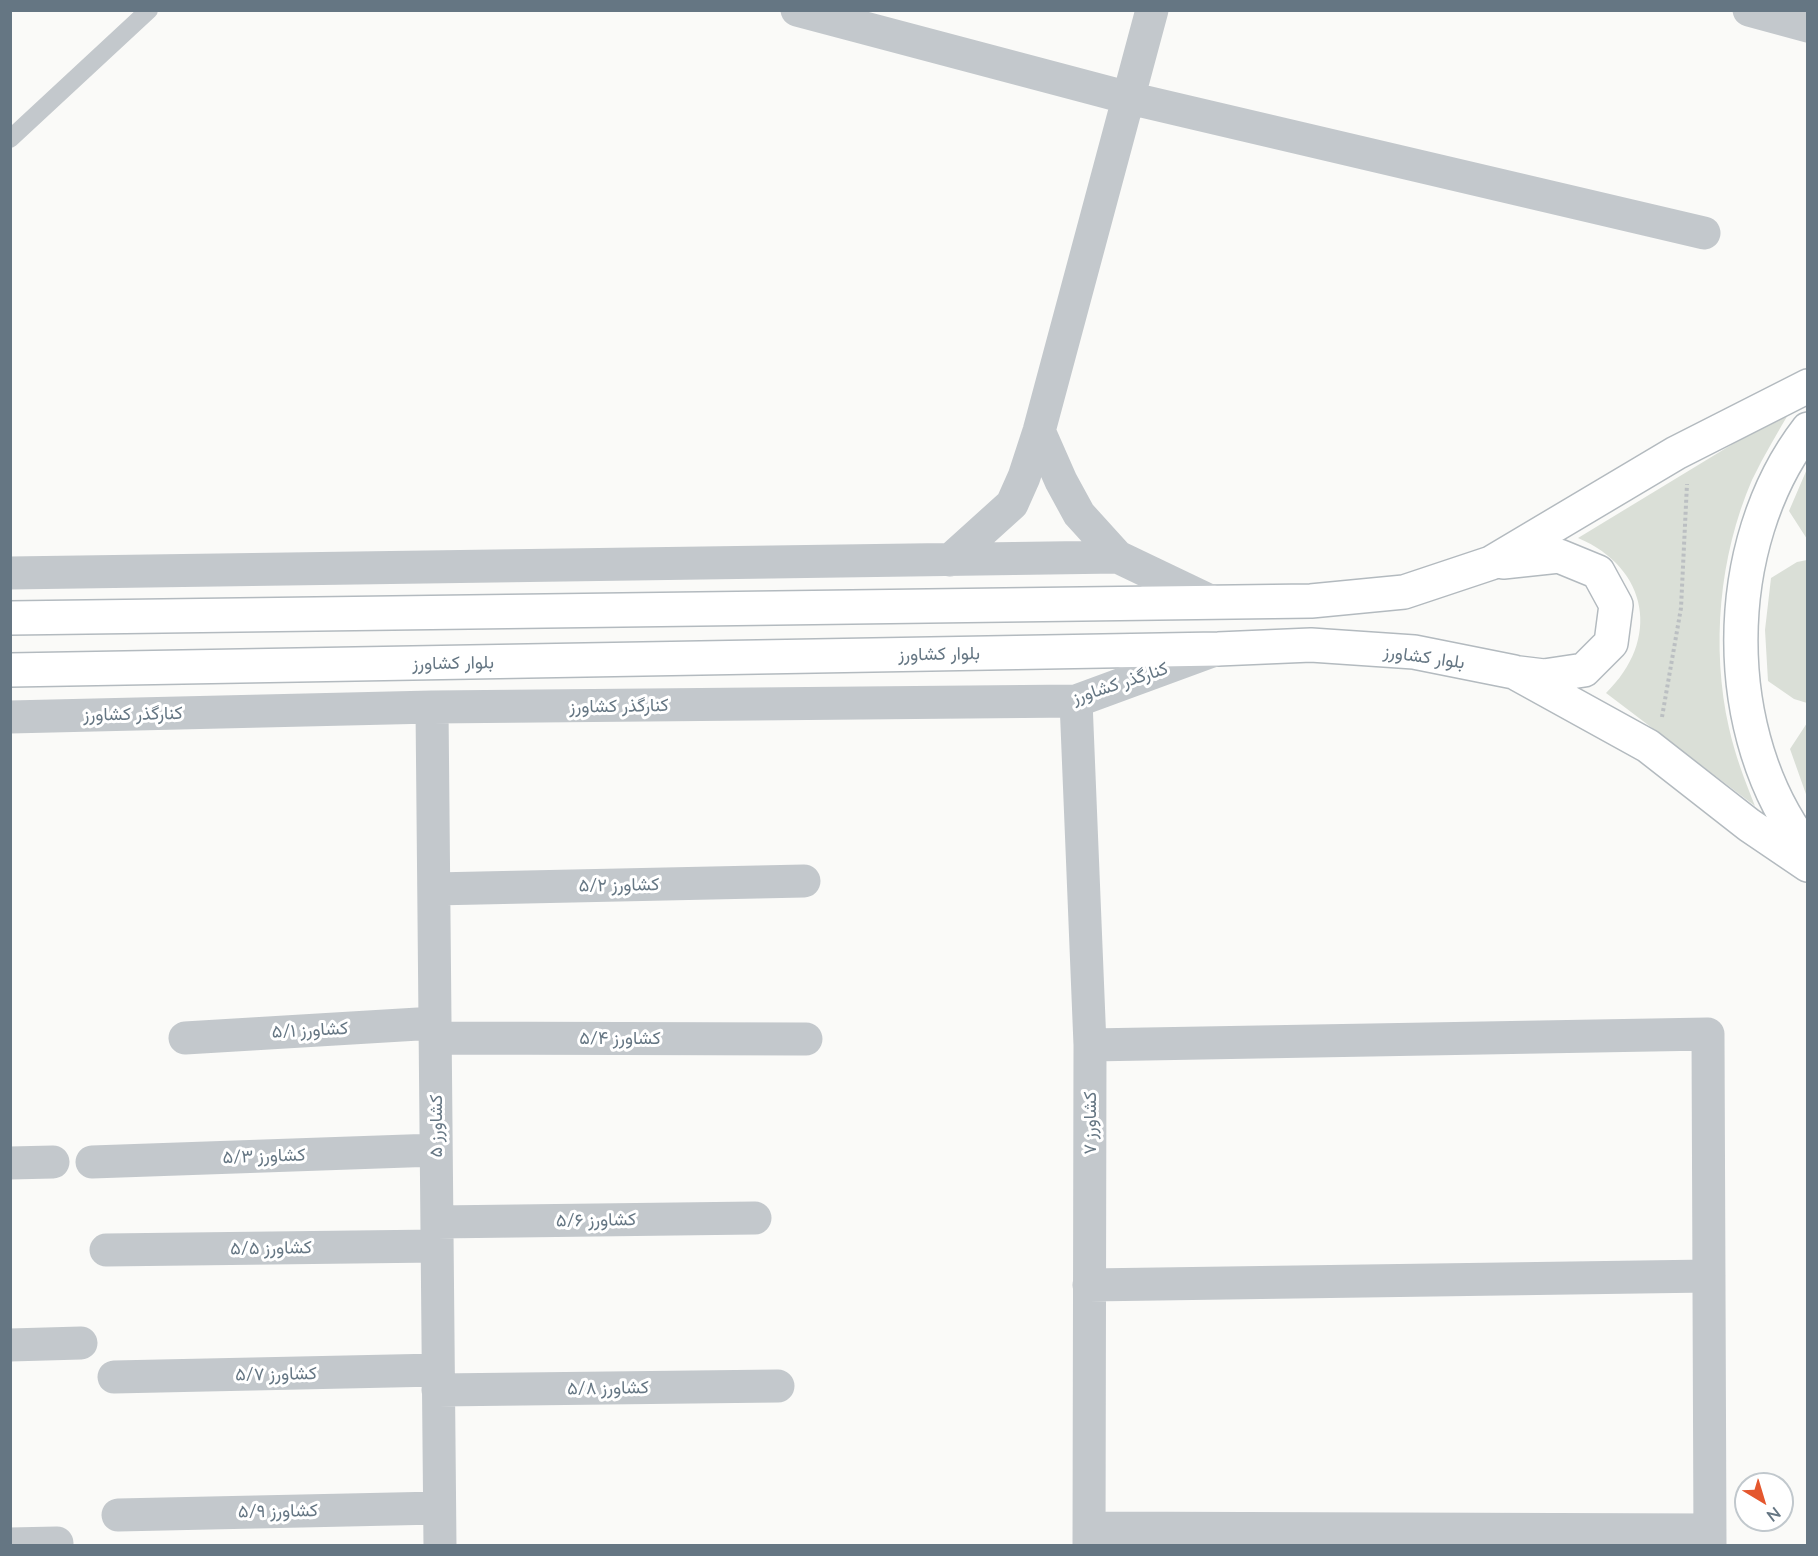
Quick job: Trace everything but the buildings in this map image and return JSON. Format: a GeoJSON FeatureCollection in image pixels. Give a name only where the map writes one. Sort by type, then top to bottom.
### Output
{"type":"FeatureCollection","features":[{"type":"Feature","properties":{"kind":"main road"},"geometry":{"type":"LineString","coordinates":[[10,618],[1311,601],[1404,592],[1491,563],[1676,453],[1808,386]]}},
{"type":"Feature","properties":{"kind":"main road"},"geometry":{"type":"LineString","coordinates":[[1808,429],[1781,472],[1763,512],[1750,554],[1742,597],[1740,641],[1743,685],[1750,728],[1764,769],[1782,810],[1808,850]]}},
{"type":"Feature","properties":{"kind":"main road"},"geometry":{"type":"LineString","coordinates":[[1491,563],[1559,556],[1598,572],[1616,605],[1611,643],[1584,670],[1544,676],[1514,672]]}},
{"type":"Feature","properties":{"kind":"main road","name":"بلوار کشاورز"},"geometry":{"type":"LineString","coordinates":[[10,670],[1218,649],[1311,645],[1414,652],[1514,672],[1648,746],[1749,825],[1808,865]]}},
{"type":"Feature","properties":{"kind":"street"},"geometry":{"type":"LineString","coordinates":[[797,10],[1129,98],[1704,233]]}},
{"type":"Feature","properties":{"kind":"street"},"geometry":{"type":"LineString","coordinates":[[950,560],[1012,504],[1024,477],[1039,431],[1152,10]]}},
{"type":"Feature","properties":{"kind":"street"},"geometry":{"type":"LineString","coordinates":[[1749,10],[1808,26]]}},
{"type":"Feature","properties":{"kind":"street"},"geometry":{"type":"LineString","coordinates":[[1039,431],[1061,481],[1079,514],[1118,557],[1210,601]]}},
{"type":"Feature","properties":{"kind":"street"},"geometry":{"type":"LineString","coordinates":[[10,573],[1118,557]]}},
{"type":"Feature","properties":{"kind":"street","name":"کنارگذر کشاورز"},"geometry":{"type":"LineString","coordinates":[[10,717],[432,708],[1076,701],[1218,649]]}},
{"type":"Feature","properties":{"kind":"street","name":"کشاورز ۷"},"geometry":{"type":"LineString","coordinates":[[1076,701],[1090,1045],[1089,1537]]}},
{"type":"Feature","properties":{"kind":"street","name":"کشاورز ۵"},"geometry":{"type":"LineString","coordinates":[[432,708],[440,1545]]}},
{"type":"Feature","properties":{"kind":"street","name":"کشاورز ۵/۲"},"geometry":{"type":"LineString","coordinates":[[434,889],[804,881]]}},
{"type":"Feature","properties":{"kind":"street","name":"کشاورز ۵/۱"},"geometry":{"type":"LineString","coordinates":[[185,1038],[435,1031]]}},
{"type":"Feature","properties":{"kind":"street","name":"کشاورز ۵/۴"},"geometry":{"type":"LineString","coordinates":[[435,1031],[806,1038]]}},
{"type":"Feature","properties":{"kind":"street"},"geometry":{"type":"LineString","coordinates":[[1089,1537],[1710,1538],[1708,1034],[1090,1045]]}},
{"type":"Feature","properties":{"kind":"street","name":"کشاورز ۵/۳"},"geometry":{"type":"LineString","coordinates":[[92,1162],[436,1150]]}},
{"type":"Feature","properties":{"kind":"street"},"geometry":{"type":"LineString","coordinates":[[10,1163],[53,1162]]}},
{"type":"Feature","properties":{"kind":"street","name":"کشاورز ۵/۶"},"geometry":{"type":"LineString","coordinates":[[437,1234],[755,1218]]}},
{"type":"Feature","properties":{"kind":"street","name":"کشاورز ۵/۵"},"geometry":{"type":"LineString","coordinates":[[106,1251],[437,1234]]}},
{"type":"Feature","properties":{"kind":"street"},"geometry":{"type":"LineString","coordinates":[[1089,1285],[1709,1276]]}},
{"type":"Feature","properties":{"kind":"street"},"geometry":{"type":"LineString","coordinates":[[10,1345],[81,1343]]}},
{"type":"Feature","properties":{"kind":"street","name":"کشاورز ۵/۷"},"geometry":{"type":"LineString","coordinates":[[114,1377],[438,1380]]}},
{"type":"Feature","properties":{"kind":"street","name":"کشاورز ۵/۸"},"geometry":{"type":"LineString","coordinates":[[438,1380],[778,1386]]}},
{"type":"Feature","properties":{"kind":"street","name":"کشاورز ۵/۹"},"geometry":{"type":"LineString","coordinates":[[118,1515],[439,1508]]}},
{"type":"Feature","properties":{"kind":"street"},"geometry":{"type":"LineString","coordinates":[[10,1544],[57,1543]]}},
{"type":"Feature","properties":{"kind":"lane"},"geometry":{"type":"LineString","coordinates":[[10,139],[149,10]]}},
{"type":"Feature","properties":{"kind":"path"},"geometry":{"type":"LineString","coordinates":[[1648,746],[1659,734],[1681,608],[1687,479],[1676,453]]}},
{"type":"Feature","properties":{"kind":"shaded area"},"geometry":{"type":"Polygon","coordinates":[[[1792,408],[1752,480],[1741,509],[1725,571],[1721,602],[1720,666],[1723,697],[1734,748],[1755,806],[1606,693],[1624,672],[1635,651],[1640,629],[1639,607],[1633,586],[1620,567],[1602,551],[1578,538],[1792,408]]]}},
{"type":"Feature","properties":{"kind":"shaded area"},"geometry":{"type":"Polygon","coordinates":[[[1807,469],[1807,539],[1789,511],[1807,469]]]}},
{"type":"Feature","properties":{"kind":"shaded area"},"geometry":{"type":"Polygon","coordinates":[[[1808,560],[1807,703],[1794,699],[1768,681],[1765,630],[1771,578],[1797,562],[1808,560]]]}},
{"type":"Feature","properties":{"kind":"shaded area"},"geometry":{"type":"Polygon","coordinates":[[[1807,723],[1807,797],[1790,749],[1807,723]]]}}]}
